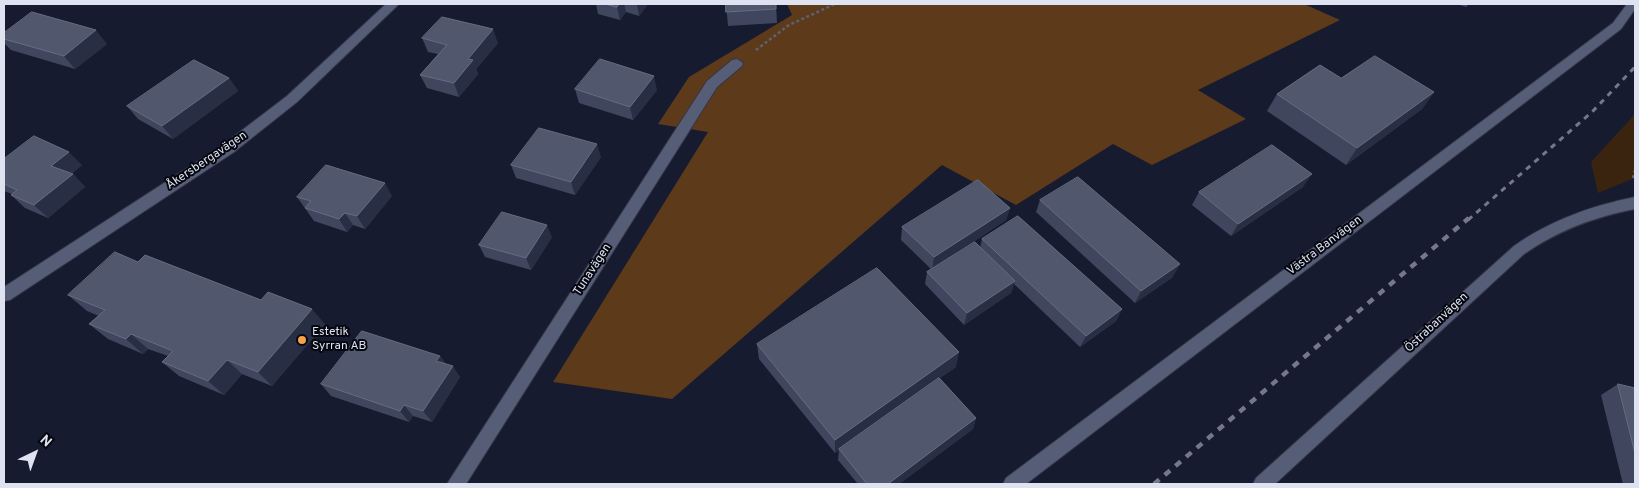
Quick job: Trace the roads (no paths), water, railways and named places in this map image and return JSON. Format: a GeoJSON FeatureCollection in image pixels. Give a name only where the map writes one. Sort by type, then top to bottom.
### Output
{"type":"FeatureCollection","features":[{"type":"Feature","properties":{"kind":"street","name":"Åkersbergavägen"},"geometry":{"type":"LineString","coordinates":[[4,295],[228,148],[292,99],[393,4]]}},
{"type":"Feature","properties":{"kind":"street","name":"Västra Banvägen"},"geometry":{"type":"LineString","coordinates":[[1012,484],[1616,26],[1633,4]]}},
{"type":"Feature","properties":{"kind":"street","name":"Tunavägen"},"geometry":{"type":"LineString","coordinates":[[456,484],[712,84],[737,63]]}},
{"type":"Feature","properties":{"kind":"street","name":"Östrabanvägen"},"geometry":{"type":"LineString","coordinates":[[1262,484],[1519,250],[1541,234],[1567,221],[1594,211],[1635,203]]}},
{"type":"Feature","properties":{"kind":"railway"},"geometry":{"type":"LineString","coordinates":[[1468,220],[1592,112],[1635,67]]}},
{"type":"Feature","properties":{"kind":"railway"},"geometry":{"type":"LineString","coordinates":[[1154,484],[1469,218]]}},
{"type":"Feature","properties":{"kind":"place","name":"Estetik Syrran AB"},"geometry":{"type":"Point","coordinates":[302,340]}}]}
